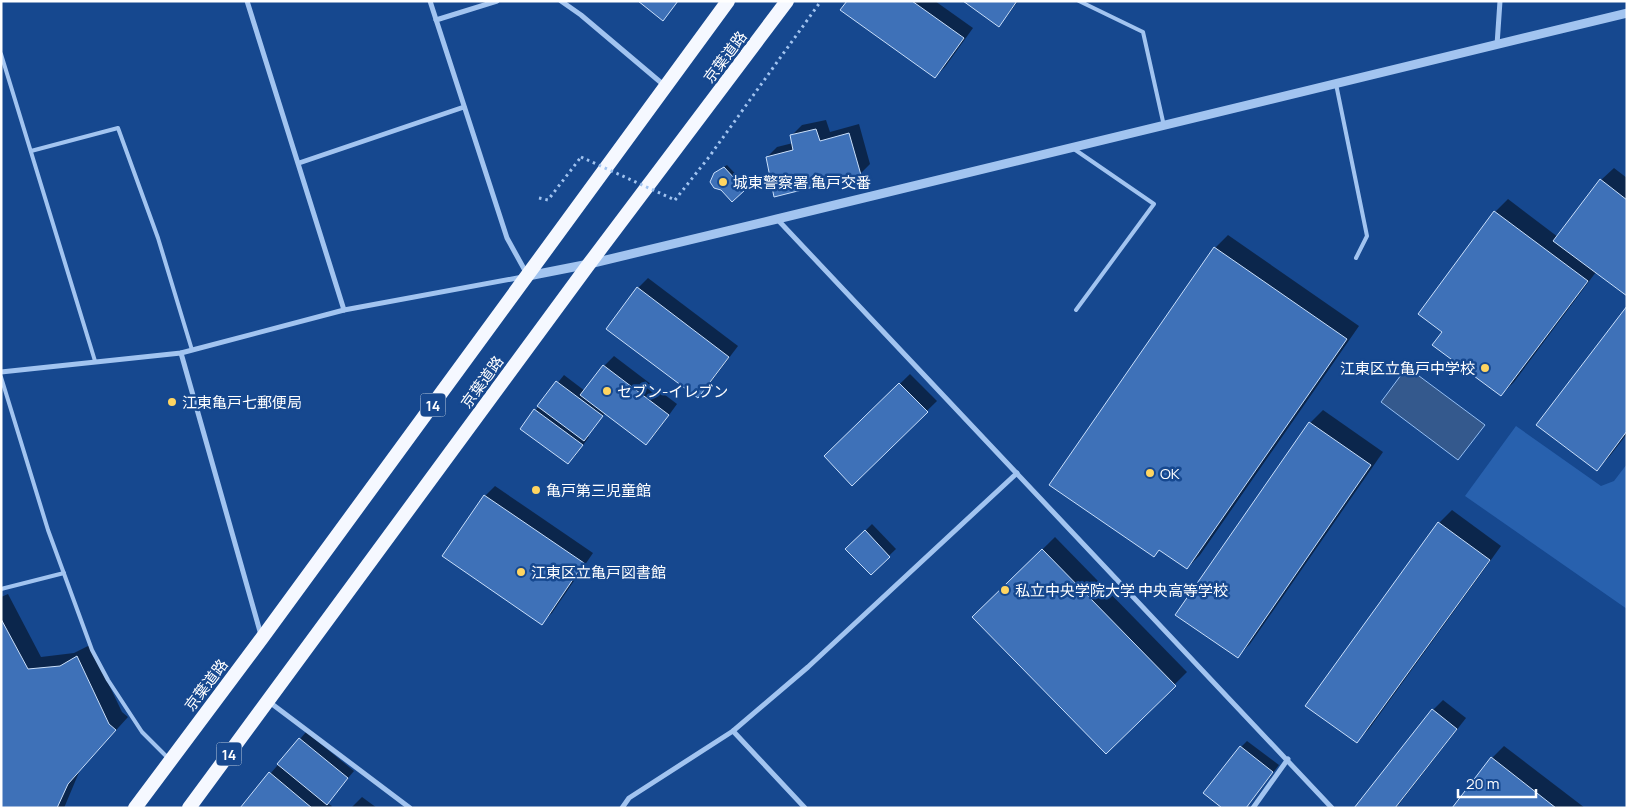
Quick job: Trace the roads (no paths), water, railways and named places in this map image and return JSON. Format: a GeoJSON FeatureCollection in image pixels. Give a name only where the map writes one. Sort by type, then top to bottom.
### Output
{"type":"FeatureCollection","features":[{"type":"Feature","properties":{"kind":"highway","name":"京葉道路"},"geometry":{"type":"LineString","coordinates":[[135,808],[262,638],[728,1]]}},
{"type":"Feature","properties":{"kind":"highway","name":"京葉道路"},"geometry":{"type":"LineString","coordinates":[[189,808],[589,264],[788,1]]}},
{"type":"Feature","properties":{"kind":"street"},"geometry":{"type":"LineString","coordinates":[[247,1],[344,310]]}},
{"type":"Feature","properties":{"kind":"street"},"geometry":{"type":"LineString","coordinates":[[430,1],[507,238],[528,276]]}},
{"type":"Feature","properties":{"kind":"street"},"geometry":{"type":"LineString","coordinates":[[436,20],[497,1]]}},
{"type":"Feature","properties":{"kind":"street"},"geometry":{"type":"LineString","coordinates":[[561,1],[581,14],[665,87]]}},
{"type":"Feature","properties":{"kind":"street"},"geometry":{"type":"LineString","coordinates":[[1497,46],[1500,1]]}},
{"type":"Feature","properties":{"kind":"street"},"geometry":{"type":"LineString","coordinates":[[1,372],[181,353],[344,310],[589,264],[1497,46],[1627,13]]}},
{"type":"Feature","properties":{"kind":"street"},"geometry":{"type":"LineString","coordinates":[[299,163],[464,107]]}},
{"type":"Feature","properties":{"kind":"street"},"geometry":{"type":"LineString","coordinates":[[776,219],[1288,759],[1332,808]]}},
{"type":"Feature","properties":{"kind":"street"},"geometry":{"type":"LineString","coordinates":[[181,353],[262,638]]}},
{"type":"Feature","properties":{"kind":"street"},"geometry":{"type":"LineString","coordinates":[[622,808],[629,798],[732,731],[808,667],[1017,473]]}},
{"type":"Feature","properties":{"kind":"street"},"geometry":{"type":"LineString","coordinates":[[268,700],[410,808]]}},
{"type":"Feature","properties":{"kind":"street"},"geometry":{"type":"LineString","coordinates":[[732,731],[805,808]]}},
{"type":"Feature","properties":{"kind":"street"},"geometry":{"type":"LineString","coordinates":[[1252,808],[1288,759]]}},
{"type":"Feature","properties":{"kind":"lane"},"geometry":{"type":"LineString","coordinates":[[1079,1],[1143,32],[1164,126]]}},
{"type":"Feature","properties":{"kind":"lane"},"geometry":{"type":"LineString","coordinates":[[1,54],[95,361]]}},
{"type":"Feature","properties":{"kind":"lane"},"geometry":{"type":"LineString","coordinates":[[1336,84],[1367,236],[1356,258]]}},
{"type":"Feature","properties":{"kind":"lane"},"geometry":{"type":"LineString","coordinates":[[31,151],[118,128],[158,238],[192,350]]}},
{"type":"Feature","properties":{"kind":"lane"},"geometry":{"type":"LineString","coordinates":[[1072,147],[1154,204],[1076,310]]}},
{"type":"Feature","properties":{"kind":"lane"},"geometry":{"type":"LineString","coordinates":[[1,378],[48,530],[92,650],[108,680],[142,732],[170,761]]}},
{"type":"Feature","properties":{"kind":"lane"},"geometry":{"type":"LineString","coordinates":[[1,589],[64,573]]}},
{"type":"Feature","properties":{"kind":"place","name":"城東警察署 亀戸交番"},"geometry":{"type":"Point","coordinates":[723,182]}},
{"type":"Feature","properties":{"kind":"place","name":"江東区立亀戸中学校"},"geometry":{"type":"Point","coordinates":[1485,368]}},
{"type":"Feature","properties":{"kind":"place","name":"セブン-イレブン"},"geometry":{"type":"Point","coordinates":[607,391]}},
{"type":"Feature","properties":{"kind":"place","name":"江東亀戸七郵便局"},"geometry":{"type":"Point","coordinates":[172,402]}},
{"type":"Feature","properties":{"kind":"place","name":"OK"},"geometry":{"type":"Point","coordinates":[1150,473]}},
{"type":"Feature","properties":{"kind":"place","name":"亀戸第三児童館"},"geometry":{"type":"Point","coordinates":[536,490]}},
{"type":"Feature","properties":{"kind":"place","name":"江東区立亀戸図書館"},"geometry":{"type":"Point","coordinates":[521,572]}},
{"type":"Feature","properties":{"kind":"place","name":"私立中央学院大学 中央高等学校"},"geometry":{"type":"Point","coordinates":[1005,590]}}]}
